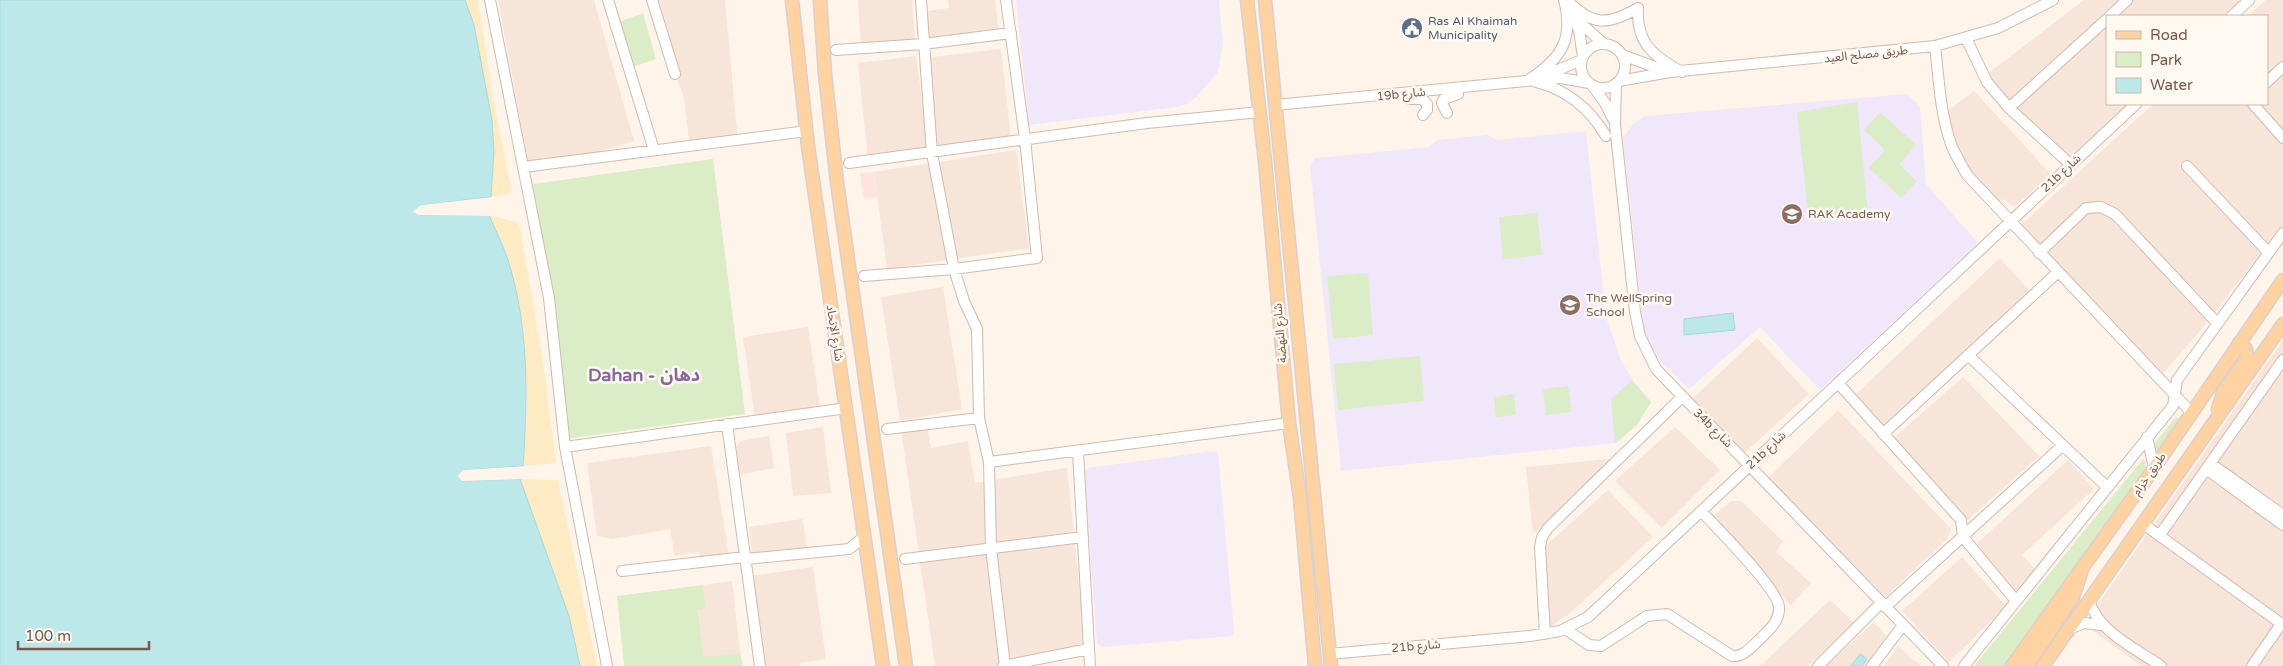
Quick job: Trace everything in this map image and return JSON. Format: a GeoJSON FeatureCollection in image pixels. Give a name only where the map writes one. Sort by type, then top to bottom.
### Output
{"type":"FeatureCollection","features":[{"type":"Feature","properties":{"kind":"main road","name":"شارع الإتحاد"},"geometry":{"type":"LineString","coordinates":[[792,0],[807,131],[883,666]]}},
{"type":"Feature","properties":{"kind":"main road","name":"شارع الإتحاد"},"geometry":{"type":"LineString","coordinates":[[820,0],[825,74],[838,182],[906,666]]}},
{"type":"Feature","properties":{"kind":"main road","name":"شارع النهضة"},"geometry":{"type":"LineString","coordinates":[[1247,0],[1260,112],[1289,423],[1300,498],[1315,666]]}},
{"type":"Feature","properties":{"kind":"main road","name":"شارع النهضة"},"geometry":{"type":"LineString","coordinates":[[1265,0],[1289,227],[1330,660]]}},
{"type":"Feature","properties":{"kind":"main road","name":"طريق خزام"},"geometry":{"type":"LineString","coordinates":[[2012,666],[2086,559],[2154,468],[2283,280]]}},
{"type":"Feature","properties":{"kind":"main road","name":"طريق خزام"},"geometry":{"type":"LineString","coordinates":[[2043,666],[2283,324]]}},
{"type":"Feature","properties":{"kind":"main road"},"geometry":{"type":"LineString","coordinates":[[2217,416],[2219,402],[2223,393],[2247,358],[2246,348],[2239,343]]}},
{"type":"Feature","properties":{"kind":"main road"},"geometry":{"type":"LineString","coordinates":[[1300,498],[1306,538],[1310,540],[1318,536]]}},
{"type":"Feature","properties":{"kind":"main road"},"geometry":{"type":"LineString","coordinates":[[2027,666],[2073,597],[2086,559]]}},
{"type":"Feature","properties":{"kind":"street"},"geometry":{"type":"LineString","coordinates":[[490,0],[548,298],[565,447],[608,666]]}},
{"type":"Feature","properties":{"kind":"street"},"geometry":{"type":"LineString","coordinates":[[608,0],[654,150]]}},
{"type":"Feature","properties":{"kind":"street"},"geometry":{"type":"LineString","coordinates":[[652,0],[675,74]]}},
{"type":"Feature","properties":{"kind":"street"},"geometry":{"type":"LineString","coordinates":[[921,0],[932,153],[954,269],[964,301],[977,329],[979,418],[989,462],[991,548],[1004,666],[1089,649]]}},
{"type":"Feature","properties":{"kind":"street"},"geometry":{"type":"LineString","coordinates":[[864,276],[954,269],[1037,258],[1025,139],[1006,0]]}},
{"type":"Feature","properties":{"kind":"street"},"geometry":{"type":"LineString","coordinates":[[1565,0],[1579,30],[1583,58],[1582,73],[1590,84],[1602,88],[1617,82],[1624,72],[1622,55],[1614,47],[1604,44],[1574,16]]}},
{"type":"Feature","properties":{"kind":"street"},"geometry":{"type":"LineString","coordinates":[[1565,0],[1584,16],[1598,21],[1610,22],[1638,8],[1638,23],[1647,46],[1656,56],[1682,72]]}},
{"type":"Feature","properties":{"kind":"street"},"geometry":{"type":"LineString","coordinates":[[1528,81],[1554,60],[1562,48],[1568,24],[1565,0]]}},
{"type":"Feature","properties":{"kind":"street","name":"طريق مصلح العيد"},"geometry":{"type":"LineString","coordinates":[[1617,82],[1670,72],[1935,46],[1998,28],[2053,0]]}},
{"type":"Feature","properties":{"kind":"street"},"geometry":{"type":"LineString","coordinates":[[2111,15],[2127,0]]}},
{"type":"Feature","properties":{"kind":"street"},"geometry":{"type":"LineString","coordinates":[[2233,15],[2250,0]]}},
{"type":"Feature","properties":{"kind":"street"},"geometry":{"type":"LineString","coordinates":[[2009,108],[2106,20]]}},
{"type":"Feature","properties":{"kind":"street"},"geometry":{"type":"LineString","coordinates":[[836,50],[924,44],[1011,33]]}},
{"type":"Feature","properties":{"kind":"street"},"geometry":{"type":"LineString","coordinates":[[1966,38],[1987,82],[2009,108],[2070,164]]}},
{"type":"Feature","properties":{"kind":"street"},"geometry":{"type":"LineString","coordinates":[[1583,58],[1591,48],[1604,44]]}},
{"type":"Feature","properties":{"kind":"street"},"geometry":{"type":"LineString","coordinates":[[1935,46],[1941,104],[1952,146],[1967,175],[2176,399],[2191,412]]}},
{"type":"Feature","properties":{"kind":"street","name":"طريق مصلح العيد"},"geometry":{"type":"LineString","coordinates":[[1622,55],[1670,72]]}},
{"type":"Feature","properties":{"kind":"street","name":"19b شارع"},"geometry":{"type":"LineString","coordinates":[[1528,81],[1583,58]]}},
{"type":"Feature","properties":{"kind":"street"},"geometry":{"type":"LineString","coordinates":[[2268,81],[2283,67]]}},
{"type":"Feature","properties":{"kind":"street","name":"19b شارع"},"geometry":{"type":"LineString","coordinates":[[1275,105],[1561,78],[1590,84]]}},
{"type":"Feature","properties":{"kind":"street"},"geometry":{"type":"LineString","coordinates":[[1528,81],[1554,88],[1578,101],[1597,121],[1606,136]]}},
{"type":"Feature","properties":{"kind":"street","name":"34b شارع"},"geometry":{"type":"LineString","coordinates":[[1617,82],[1615,125],[1635,312],[1640,336],[1656,369],[1944,666]]}},
{"type":"Feature","properties":{"kind":"street"},"geometry":{"type":"LineString","coordinates":[[1447,113],[1442,103],[1449,95],[1491,90],[1505,84]]}},
{"type":"Feature","properties":{"kind":"street","name":"34b شارع"},"geometry":{"type":"LineString","coordinates":[[1590,84],[1605,103],[1615,125]]}},
{"type":"Feature","properties":{"kind":"street"},"geometry":{"type":"LineString","coordinates":[[1322,102],[1332,108],[1417,98],[1422,99],[1427,104],[1427,110],[1423,115]]}},
{"type":"Feature","properties":{"kind":"street","name":"21b شارع"},"geometry":{"type":"LineString","coordinates":[[1330,660],[1545,634],[1565,629],[1597,611],[1701,511],[2135,105]]}},
{"type":"Feature","properties":{"kind":"street"},"geometry":{"type":"LineString","coordinates":[[2254,105],[2283,138]]}},
{"type":"Feature","properties":{"kind":"street"},"geometry":{"type":"LineString","coordinates":[[849,163],[1147,123],[1260,112]]}},
{"type":"Feature","properties":{"kind":"street"},"geometry":{"type":"LineString","coordinates":[[523,167],[807,131]]}},
{"type":"Feature","properties":{"kind":"street"},"geometry":{"type":"LineString","coordinates":[[2187,166],[2268,252]]}},
{"type":"Feature","properties":{"kind":"street"},"geometry":{"type":"LineString","coordinates":[[2039,253],[2086,208],[2101,207],[2115,214],[2217,323]]}},
{"type":"Feature","properties":{"kind":"street"},"geometry":{"type":"LineString","coordinates":[[1964,666],[2173,406],[2176,399],[2177,380],[2283,233]]}},
{"type":"Feature","properties":{"kind":"street"},"geometry":{"type":"LineString","coordinates":[[1883,434],[2058,272]]}},
{"type":"Feature","properties":{"kind":"street"},"geometry":{"type":"LineString","coordinates":[[1968,355],[2107,487]]}},
{"type":"Feature","properties":{"kind":"street"},"geometry":{"type":"LineString","coordinates":[[2159,536],[2283,360]]}},
{"type":"Feature","properties":{"kind":"street"},"geometry":{"type":"LineString","coordinates":[[1838,383],[1961,520],[1963,537],[2016,602]]}},
{"type":"Feature","properties":{"kind":"street"},"geometry":{"type":"LineString","coordinates":[[1545,634],[1540,547],[1542,537],[1548,528],[1682,397]]}},
{"type":"Feature","properties":{"kind":"street"},"geometry":{"type":"LineString","coordinates":[[565,447],[847,408]]}},
{"type":"Feature","properties":{"kind":"street"},"geometry":{"type":"LineString","coordinates":[[887,429],[979,418]]}},
{"type":"Feature","properties":{"kind":"street"},"geometry":{"type":"LineString","coordinates":[[989,462],[1078,452],[1289,423]]}},
{"type":"Feature","properties":{"kind":"street"},"geometry":{"type":"LineString","coordinates":[[727,424],[760,666]]}},
{"type":"Feature","properties":{"kind":"street"},"geometry":{"type":"LineString","coordinates":[[2147,437],[2154,468]]}},
{"type":"Feature","properties":{"kind":"street"},"geometry":{"type":"LineString","coordinates":[[1818,666],[1883,605],[1963,537],[2062,446]]}},
{"type":"Feature","properties":{"kind":"street"},"geometry":{"type":"LineString","coordinates":[[1078,452],[1090,666]]}},
{"type":"Feature","properties":{"kind":"street"},"geometry":{"type":"LineString","coordinates":[[2208,466],[2283,515]]}},
{"type":"Feature","properties":{"kind":"street"},"geometry":{"type":"LineString","coordinates":[[2208,466],[2283,525]]}},
{"type":"Feature","properties":{"kind":"street"},"geometry":{"type":"LineString","coordinates":[[1565,629],[1589,644],[1601,646],[1647,616],[1667,614],[1732,656],[1738,657],[1743,654],[1772,627],[1776,620],[1779,606],[1770,589],[1701,511]]}},
{"type":"Feature","properties":{"kind":"street"},"geometry":{"type":"LineString","coordinates":[[2142,523],[2282,624],[2252,666]]}},
{"type":"Feature","properties":{"kind":"street"},"geometry":{"type":"LineString","coordinates":[[622,571],[746,558],[849,550],[864,537]]}},
{"type":"Feature","properties":{"kind":"street"},"geometry":{"type":"LineString","coordinates":[[905,559],[1083,537]]}},
{"type":"Feature","properties":{"kind":"street"},"geometry":{"type":"LineString","coordinates":[[2089,600],[2094,613],[2102,625],[2161,666]]}},
{"type":"Feature","properties":{"kind":"street"},"geometry":{"type":"LineString","coordinates":[[2068,629],[2084,623],[2102,625]]}},
{"type":"Feature","properties":{"kind":"street"},"geometry":{"type":"LineString","coordinates":[[1872,666],[1903,625]]}},
{"type":"Feature","properties":{"kind":"shaded area"},"geometry":{"type":"Polygon","coordinates":[[[498,0],[594,0],[634,141],[530,173],[498,0]]]}},
{"type":"Feature","properties":{"kind":"shaded area"},"geometry":{"type":"Polygon","coordinates":[[[656,0],[725,0],[738,142],[690,149],[684,98],[662,37],[656,0]]]}},
{"type":"Feature","properties":{"kind":"shaded area"},"geometry":{"type":"Polygon","coordinates":[[[858,0],[912,0],[915,42],[861,48],[858,0]]]}},
{"type":"Feature","properties":{"kind":"shaded area"},"geometry":{"type":"Polygon","coordinates":[[[948,0],[995,0],[1000,41],[924,48],[920,12],[949,8],[948,0]]]}},
{"type":"Feature","properties":{"kind":"shaded area"},"geometry":{"type":"Polygon","coordinates":[[[1016,0],[1219,0],[1223,43],[1218,72],[1196,97],[1187,104],[1177,107],[1029,125],[1016,0]]]}},
{"type":"Feature","properties":{"kind":"shaded area"},"geometry":{"type":"Polygon","coordinates":[[[2084,0],[2248,0],[2230,15],[2106,15],[2106,105],[2130,105],[2067,164],[1986,75],[2084,0]]]}},
{"type":"Feature","properties":{"kind":"shaded area"},"geometry":{"type":"Polygon","coordinates":[[[2266,0],[2283,0],[2283,225],[2199,332],[2160,377],[2020,226],[2152,105],[2268,105],[2268,15],[2249,15],[2266,0]]]}},
{"type":"Feature","properties":{"kind":"shaded area"},"geometry":{"type":"Polygon","coordinates":[[[1001,49],[1012,146],[938,154],[924,58],[1001,49]]]}},
{"type":"Feature","properties":{"kind":"shaded area"},"geometry":{"type":"Polygon","coordinates":[[[916,56],[929,150],[868,159],[858,63],[916,56]]]}},
{"type":"Feature","properties":{"kind":"shaded area"},"geometry":{"type":"Polygon","coordinates":[[[1974,91],[2051,174],[2014,207],[2004,199],[1995,203],[1964,168],[1967,162],[1951,142],[1946,112],[1974,91]]]}},
{"type":"Feature","properties":{"kind":"shaded area","name":"RAK Academy"},"geometry":{"type":"Polygon","coordinates":[[[1907,94],[1920,107],[1926,184],[1978,243],[1820,390],[1760,327],[1689,389],[1657,357],[1644,333],[1623,138],[1633,124],[1645,116],[1907,94]]]}},
{"type":"Feature","properties":{"kind":"shaded area"},"geometry":{"type":"Polygon","coordinates":[[[1586,131],[1606,317],[1621,361],[1634,382],[1651,402],[1637,425],[1617,443],[1341,471],[1310,165],[1315,158],[1429,147],[1437,140],[1488,135],[1497,140],[1586,131]]]}},
{"type":"Feature","properties":{"kind":"shaded area"},"geometry":{"type":"Polygon","coordinates":[[[1016,150],[1029,248],[887,269],[874,172],[1016,150]]]}},
{"type":"Feature","properties":{"kind":"shaded area"},"geometry":{"type":"Polygon","coordinates":[[[874,172],[877,197],[864,199],[860,173],[874,172]]]}},
{"type":"Feature","properties":{"kind":"shaded area"},"geometry":{"type":"Polygon","coordinates":[[[2000,258],[2029,290],[1882,428],[1854,396],[2000,258]]]}},
{"type":"Feature","properties":{"kind":"shaded area"},"geometry":{"type":"Polygon","coordinates":[[[943,287],[962,409],[900,421],[881,297],[943,287]]]}},
{"type":"Feature","properties":{"kind":"shaded area"},"geometry":{"type":"Polygon","coordinates":[[[808,327],[820,406],[755,416],[743,337],[808,327]]]}},
{"type":"Feature","properties":{"kind":"shaded area"},"geometry":{"type":"Polygon","coordinates":[[[1757,338],[1809,394],[1740,457],[1689,402],[1757,338]]]}},
{"type":"Feature","properties":{"kind":"shaded area"},"geometry":{"type":"Polygon","coordinates":[[[2283,340],[2283,666],[2141,666],[2084,624],[2283,340]]]}},
{"type":"Feature","properties":{"kind":"shaded area"},"geometry":{"type":"Polygon","coordinates":[[[1963,377],[2039,456],[1965,522],[1889,442],[1963,377]]]}},
{"type":"Feature","properties":{"kind":"shaded area"},"geometry":{"type":"Polygon","coordinates":[[[1838,410],[1951,529],[1947,539],[1885,597],[1768,478],[1838,410]]]}},
{"type":"Feature","properties":{"kind":"shaded area"},"geometry":{"type":"Polygon","coordinates":[[[927,426],[931,448],[968,441],[975,483],[1067,468],[1086,652],[1031,661],[1032,666],[935,666],[901,429],[927,426]]]}},
{"type":"Feature","properties":{"kind":"shaded area"},"geometry":{"type":"Polygon","coordinates":[[[823,427],[831,493],[793,496],[786,433],[823,427]]]}},
{"type":"Feature","properties":{"kind":"shaded area"},"geometry":{"type":"Polygon","coordinates":[[[1675,427],[1720,470],[1662,528],[1615,481],[1675,427]]]}},
{"type":"Feature","properties":{"kind":"shaded area"},"geometry":{"type":"Polygon","coordinates":[[[769,436],[774,468],[740,475],[735,448],[741,441],[769,436]]]}},
{"type":"Feature","properties":{"kind":"shaded area"},"geometry":{"type":"Polygon","coordinates":[[[711,446],[730,562],[701,567],[699,552],[675,556],[670,529],[612,539],[597,536],[587,463],[711,446]]]}},
{"type":"Feature","properties":{"kind":"shaded area"},"geometry":{"type":"Polygon","coordinates":[[[1213,451],[1218,452],[1234,630],[1232,636],[1102,647],[1097,643],[1084,472],[1088,468],[1213,451]]]}},
{"type":"Feature","properties":{"kind":"shaded area"},"geometry":{"type":"Polygon","coordinates":[[[1610,459],[1611,463],[1533,534],[1526,467],[1610,459]]]}},
{"type":"Feature","properties":{"kind":"shaded area"},"geometry":{"type":"Polygon","coordinates":[[[2068,460],[2094,489],[2022,555],[2035,569],[2012,595],[1971,549],[2068,460]]]}},
{"type":"Feature","properties":{"kind":"shaded area"},"geometry":{"type":"Polygon","coordinates":[[[1608,490],[1653,537],[1568,615],[1548,628],[1542,549],[1608,490]]]}},
{"type":"Feature","properties":{"kind":"shaded area"},"geometry":{"type":"Polygon","coordinates":[[[1731,501],[1741,501],[1783,541],[1776,552],[1811,583],[1791,605],[1706,522],[1731,501]]]}},
{"type":"Feature","properties":{"kind":"shaded area"},"geometry":{"type":"Polygon","coordinates":[[[802,519],[809,554],[753,562],[749,527],[802,519]]]}},
{"type":"Feature","properties":{"kind":"shaded area"},"geometry":{"type":"Polygon","coordinates":[[[1962,557],[2006,606],[1949,662],[1902,611],[1962,557]]]}},
{"type":"Feature","properties":{"kind":"shaded area"},"geometry":{"type":"Polygon","coordinates":[[[813,567],[826,659],[799,663],[799,666],[763,666],[751,576],[813,567]]]}},
{"type":"Feature","properties":{"kind":"shaded area"},"geometry":{"type":"Polygon","coordinates":[[[732,581],[740,653],[703,658],[698,609],[706,608],[703,585],[732,581]]]}},
{"type":"Feature","properties":{"kind":"shaded area"},"geometry":{"type":"Polygon","coordinates":[[[1830,600],[1854,623],[1808,666],[1760,666],[1830,600]]]}},
{"type":"Feature","properties":{"kind":"shaded area"},"geometry":{"type":"Polygon","coordinates":[[[1874,622],[1889,639],[1868,666],[1826,666],[1874,622]]]}},
{"type":"Feature","properties":{"kind":"shaded area"},"geometry":{"type":"Polygon","coordinates":[[[1898,646],[1921,666],[1884,666],[1898,646]]]}},
{"type":"Feature","properties":{"kind":"green space"},"geometry":{"type":"Polygon","coordinates":[[[643,13],[656,59],[632,67],[619,22],[643,13]]]}},
{"type":"Feature","properties":{"kind":"green space"},"geometry":{"type":"Polygon","coordinates":[[[1857,102],[1868,214],[1809,220],[1797,112],[1857,102]]]}},
{"type":"Feature","properties":{"kind":"green space"},"geometry":{"type":"Polygon","coordinates":[[[1880,112],[1916,145],[1899,164],[1917,181],[1901,198],[1869,168],[1885,150],[1864,130],[1880,112]]]}},
{"type":"Feature","properties":{"kind":"green space"},"geometry":{"type":"Polygon","coordinates":[[[713,159],[745,414],[565,439],[543,282],[530,211],[533,184],[713,159]]]}},
{"type":"Feature","properties":{"kind":"green space"},"geometry":{"type":"Polygon","coordinates":[[[1537,213],[1542,255],[1503,259],[1499,217],[1537,213]]]}},
{"type":"Feature","properties":{"kind":"green space"},"geometry":{"type":"Polygon","coordinates":[[[1368,273],[1373,335],[1333,339],[1327,276],[1368,273]]]}},
{"type":"Feature","properties":{"kind":"green space"},"geometry":{"type":"Polygon","coordinates":[[[1420,356],[1424,401],[1338,410],[1334,364],[1420,356]]]}},
{"type":"Feature","properties":{"kind":"green space"},"geometry":{"type":"Polygon","coordinates":[[[1632,380],[1651,402],[1637,425],[1615,443],[1611,399],[1632,380]]]}},
{"type":"Feature","properties":{"kind":"green space"},"geometry":{"type":"Polygon","coordinates":[[[1568,386],[1572,412],[1546,415],[1543,389],[1568,386]]]}},
{"type":"Feature","properties":{"kind":"green space"},"geometry":{"type":"Polygon","coordinates":[[[1514,394],[1516,415],[1496,417],[1494,397],[1514,394]]]}},
{"type":"Feature","properties":{"kind":"green space"},"geometry":{"type":"Polygon","coordinates":[[[2176,417],[2179,419],[2154,455],[2153,445],[2176,417]]]}},
{"type":"Feature","properties":{"kind":"green space"},"geometry":{"type":"Polygon","coordinates":[[[2143,459],[2146,462],[2145,467],[2005,666],[1974,666],[2143,459]]]}},
{"type":"Feature","properties":{"kind":"green space"},"geometry":{"type":"Polygon","coordinates":[[[703,585],[706,608],[698,610],[703,657],[740,653],[743,666],[624,666],[617,596],[703,585]]]}},
{"type":"Feature","properties":{"kind":"sand"},"geometry":{"type":"Polygon","coordinates":[[[465,0],[478,0],[492,92],[512,193],[491,197],[494,150],[474,25],[465,0]]]}},
{"type":"Feature","properties":{"kind":"sand"},"geometry":{"type":"Polygon","coordinates":[[[489,215],[519,223],[542,354],[556,463],[523,466],[527,420],[525,359],[507,258],[489,215]]]}},
{"type":"Feature","properties":{"kind":"sand"},"geometry":{"type":"Polygon","coordinates":[[[520,479],[558,480],[597,666],[580,666],[569,616],[520,479]]]}},
{"type":"Feature","properties":{"kind":"water"},"geometry":{"type":"Polygon","coordinates":[[[0,0],[465,0],[474,25],[492,120],[494,152],[491,197],[421,205],[412,212],[420,215],[489,215],[507,257],[519,308],[525,361],[526,414],[523,466],[463,470],[457,476],[462,481],[520,479],[569,616],[580,666],[0,666],[0,0]]]}},
{"type":"Feature","properties":{"kind":"water"},"geometry":{"type":"Polygon","coordinates":[[[1733,313],[1735,330],[1684,335],[1684,319],[1733,313]]]}},
{"type":"Feature","properties":{"kind":"water"},"geometry":{"type":"Polygon","coordinates":[[[1860,654],[1867,659],[1862,666],[1851,666],[1860,654]]]}},
{"type":"Feature","properties":{"kind":"pier"},"geometry":{"type":"Polygon","coordinates":[[[493,197],[491,200],[422,208],[417,211],[490,213],[492,216],[419,215],[412,212],[421,205],[493,197]]]}},
{"type":"Feature","properties":{"kind":"pier"},"geometry":{"type":"Polygon","coordinates":[[[526,466],[524,468],[464,473],[460,476],[463,478],[520,477],[523,479],[462,481],[457,476],[463,470],[526,466]]]}},
{"type":"Feature","properties":{"kind":"place","name":"Ras Al Khaimah Municipality"},"geometry":{"type":"Point","coordinates":[1412,28]}},
{"type":"Feature","properties":{"kind":"place","name":"RAK Academy"},"geometry":{"type":"Point","coordinates":[1792,214]}},
{"type":"Feature","properties":{"kind":"place","name":"The WellSpring School"},"geometry":{"type":"Point","coordinates":[1570,305]}},
{"type":"Feature","properties":{"kind":"district","name":"Dahan - دهان"},"geometry":{"type":"Point","coordinates":[644,375]}}]}
